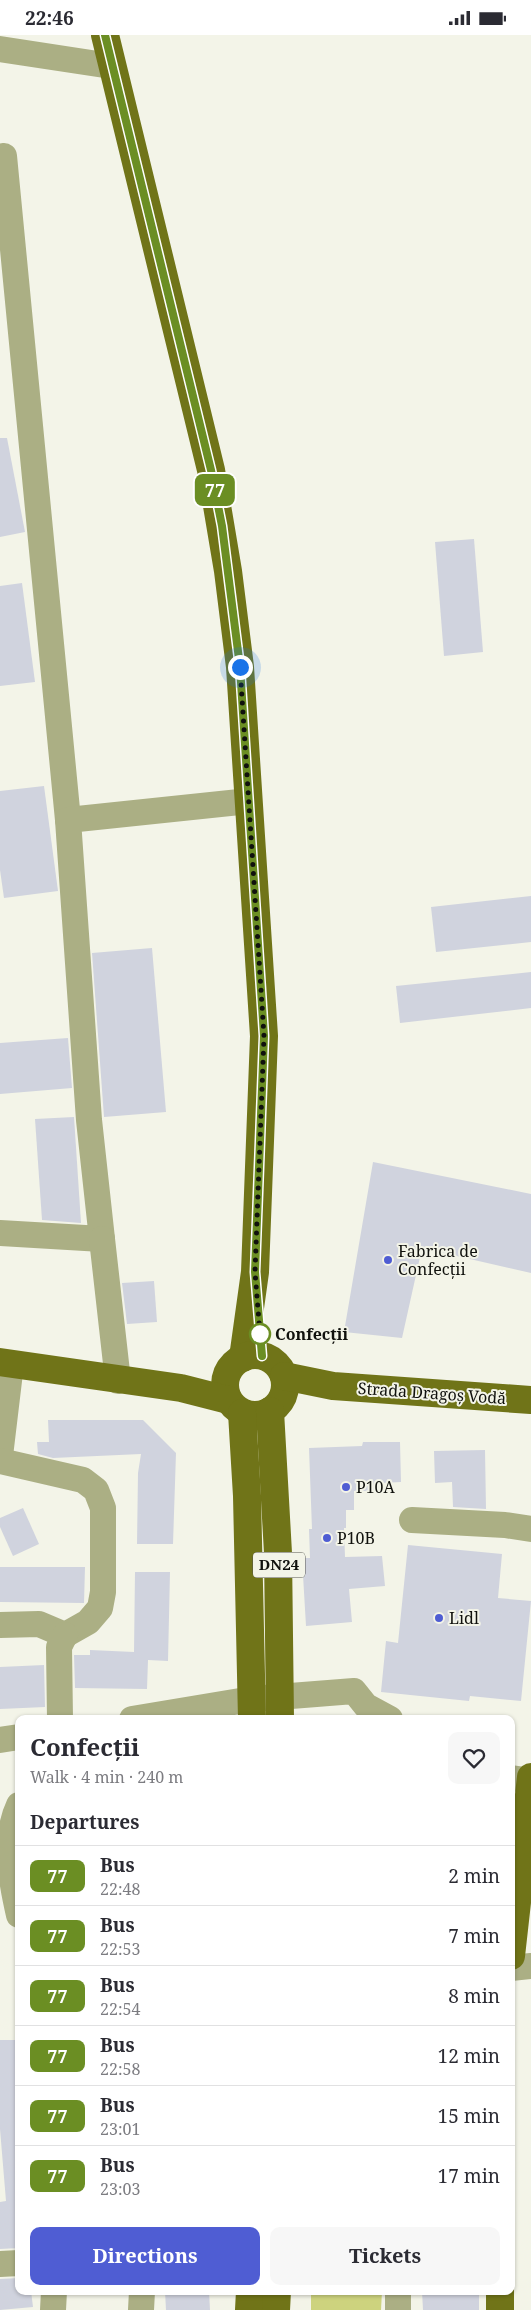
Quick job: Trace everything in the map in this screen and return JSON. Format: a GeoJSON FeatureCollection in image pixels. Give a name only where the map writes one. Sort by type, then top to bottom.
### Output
{"type":"FeatureCollection","features":[{"type":"Feature","properties":{"kind":"main road","name":"DN24"},"geometry":{"type":"LineString","coordinates":[[105,35],[216,495],[240,667],[264,1036],[255,1272],[240,1381],[252,1709]]}},
{"type":"Feature","properties":{"kind":"main road"},"geometry":{"type":"LineString","coordinates":[[240,1381],[272,1360],[279,1394]]}},
{"type":"Feature","properties":{"kind":"main road"},"geometry":{"type":"LineString","coordinates":[[6,1363],[118,1381]]}},
{"type":"Feature","properties":{"kind":"main road","name":"Strada Dragoș Vodă"},"geometry":{"type":"LineString","coordinates":[[118,1381],[181,1388],[240,1381],[261,1415],[279,1394],[333,1386],[531,1400]]}},
{"type":"Feature","properties":{"kind":"main road","name":"DN24"},"geometry":{"type":"LineString","coordinates":[[279,1394],[278,1553],[280,1708]]}},
{"type":"Feature","properties":{"kind":"main road"},"geometry":{"type":"LineString","coordinates":[[515,1921],[531,1779]]}},
{"type":"Feature","properties":{"kind":"main road"},"geometry":{"type":"LineString","coordinates":[[249,2310],[250,2295]]}},
{"type":"Feature","properties":{"kind":"main road"},"geometry":{"type":"LineString","coordinates":[[276,2310],[277,2295]]}},
{"type":"Feature","properties":{"kind":"main road"},"geometry":{"type":"LineString","coordinates":[[500,2295],[500,2310]]}},
{"type":"Feature","properties":{"kind":"street"},"geometry":{"type":"LineString","coordinates":[[0,49],[111,66]]}},
{"type":"Feature","properties":{"kind":"street"},"geometry":{"type":"LineString","coordinates":[[4,156],[68,820],[89,1120],[118,1381]]}},
{"type":"Feature","properties":{"kind":"street"},"geometry":{"type":"LineString","coordinates":[[68,820],[249,801]]}},
{"type":"Feature","properties":{"kind":"street"},"geometry":{"type":"LineString","coordinates":[[0,1233],[102,1239]]}},
{"type":"Feature","properties":{"kind":"street"},"geometry":{"type":"LineString","coordinates":[[0,1456],[6,1363]]}},
{"type":"Feature","properties":{"kind":"street"},"geometry":{"type":"LineString","coordinates":[[0,1461],[83,1480],[96,1490],[103,1507],[103,1592],[100,1608],[88,1622],[65,1635],[59,1647],[60,1715]]}},
{"type":"Feature","properties":{"kind":"street"},"geometry":{"type":"LineString","coordinates":[[412,1520],[505,1525],[531,1529]]}},
{"type":"Feature","properties":{"kind":"street"},"geometry":{"type":"LineString","coordinates":[[0,1625],[39,1624],[65,1635]]}},
{"type":"Feature","properties":{"kind":"street"},"geometry":{"type":"LineString","coordinates":[[180,1715],[280,1708],[354,1691],[366,1706],[383,1715]]}},
{"type":"Feature","properties":{"kind":"street"},"geometry":{"type":"LineString","coordinates":[[0,1740],[15,1738]]}},
{"type":"Feature","properties":{"kind":"street"},"geometry":{"type":"LineString","coordinates":[[515,1778],[531,1779]]}},
{"type":"Feature","properties":{"kind":"street"},"geometry":{"type":"LineString","coordinates":[[15,1814],[10,1859],[11,1878],[15,1896]]}},
{"type":"Feature","properties":{"kind":"street"},"geometry":{"type":"LineString","coordinates":[[515,1968],[531,1966]]}},
{"type":"Feature","properties":{"kind":"street"},"geometry":{"type":"LineString","coordinates":[[0,2264],[15,2263]]}},
{"type":"Feature","properties":{"kind":"street"},"geometry":{"type":"LineString","coordinates":[[53,2310],[54,2295]]}},
{"type":"Feature","properties":{"kind":"street"},"geometry":{"type":"LineString","coordinates":[[141,2310],[142,2295]]}},
{"type":"Feature","properties":{"kind":"street"},"geometry":{"type":"LineString","coordinates":[[398,2295],[398,2309]]}},
{"type":"Feature","properties":{"kind":"green space"},"geometry":{"type":"Polygon","coordinates":[[[311,2295],[382,2295],[381,2310],[311,2310],[311,2295]]]}},
{"type":"Feature","properties":{"kind":"building"},"geometry":{"type":"Polygon","coordinates":[[[0,438],[7,438],[25,532],[0,537],[0,438]]]}},
{"type":"Feature","properties":{"kind":"building"},"geometry":{"type":"Polygon","coordinates":[[[474,539],[483,652],[444,656],[435,542],[474,539]]]}},
{"type":"Feature","properties":{"kind":"building"},"geometry":{"type":"Polygon","coordinates":[[[22,583],[35,682],[0,686],[0,586],[22,583]]]}},
{"type":"Feature","properties":{"kind":"building"},"geometry":{"type":"Polygon","coordinates":[[[44,786],[58,891],[4,898],[0,870],[0,791],[44,786]]]}},
{"type":"Feature","properties":{"kind":"building"},"geometry":{"type":"Polygon","coordinates":[[[531,896],[531,942],[436,952],[431,907],[531,896]]]}},
{"type":"Feature","properties":{"kind":"building"},"geometry":{"type":"Polygon","coordinates":[[[152,948],[166,1112],[104,1117],[92,953],[152,948]]]}},
{"type":"Feature","properties":{"kind":"building"},"geometry":{"type":"Polygon","coordinates":[[[531,972],[531,1008],[400,1023],[396,986],[531,972]]]}},
{"type":"Feature","properties":{"kind":"building"},"geometry":{"type":"Polygon","coordinates":[[[68,1038],[72,1088],[0,1094],[0,1043],[68,1038]]]}},
{"type":"Feature","properties":{"kind":"building"},"geometry":{"type":"Polygon","coordinates":[[[74,1117],[81,1223],[42,1220],[35,1119],[74,1117]]]}},
{"type":"Feature","properties":{"kind":"building","name":"Fabrica de Confecții"},"geometry":{"type":"Polygon","coordinates":[[[373,1162],[531,1194],[531,1273],[422,1248],[402,1338],[344,1332],[373,1162]]]}},
{"type":"Feature","properties":{"kind":"building"},"geometry":{"type":"Polygon","coordinates":[[[154,1281],[157,1322],[127,1324],[122,1283],[154,1281]]]}},
{"type":"Feature","properties":{"kind":"building"},"geometry":{"type":"Polygon","coordinates":[[[48,1420],[143,1420],[176,1453],[173,1544],[137,1544],[138,1473],[141,1454],[53,1458],[38,1454],[37,1442],[49,1442],[48,1420]]]}},
{"type":"Feature","properties":{"kind":"building"},"geometry":{"type":"Polygon","coordinates":[[[363,1442],[400,1442],[401,1482],[382,1483],[381,1491],[354,1491],[354,1510],[346,1510],[346,1528],[344,1528],[345,1557],[382,1556],[385,1586],[349,1589],[352,1622],[306,1626],[302,1558],[310,1558],[309,1529],[312,1529],[309,1448],[362,1446],[363,1442]]]}},
{"type":"Feature","properties":{"kind":"building"},"geometry":{"type":"Polygon","coordinates":[[[485,1450],[486,1509],[453,1507],[452,1482],[435,1483],[434,1451],[485,1450]]]}},
{"type":"Feature","properties":{"kind":"building"},"geometry":{"type":"Polygon","coordinates":[[[23,1508],[39,1544],[13,1556],[0,1527],[0,1518],[23,1508]]]}},
{"type":"Feature","properties":{"kind":"building","name":"Lidl"},"geometry":{"type":"Polygon","coordinates":[[[408,1545],[502,1554],[498,1598],[531,1601],[521,1701],[470,1696],[469,1701],[381,1692],[386,1641],[398,1643],[408,1545]]]}},
{"type":"Feature","properties":{"kind":"building"},"geometry":{"type":"Polygon","coordinates":[[[0,1567],[85,1567],[84,1603],[0,1602],[0,1567]]]}},
{"type":"Feature","properties":{"kind":"building"},"geometry":{"type":"Polygon","coordinates":[[[135,1572],[170,1572],[168,1661],[148,1660],[147,1689],[75,1688],[74,1655],[90,1655],[90,1650],[134,1652],[135,1572]]]}},
{"type":"Feature","properties":{"kind":"building"},"geometry":{"type":"Polygon","coordinates":[[[44,1665],[45,1707],[0,1709],[0,1667],[44,1665]]]}},
{"type":"Feature","properties":{"kind":"building"},"geometry":{"type":"Polygon","coordinates":[[[0,2040],[15,2040],[15,2248],[0,2249],[0,2202],[6,2201],[0,2129],[0,2040]]]}},
{"type":"Feature","properties":{"kind":"building"},"geometry":{"type":"Polygon","coordinates":[[[15,2278],[15,2295],[32,2295],[33,2307],[0,2310],[0,2279],[15,2278]]]}},
{"type":"Feature","properties":{"kind":"building"},"geometry":{"type":"Polygon","coordinates":[[[165,2295],[209,2295],[210,2310],[166,2310],[165,2295]]]}},
{"type":"Feature","properties":{"kind":"building"},"geometry":{"type":"Polygon","coordinates":[[[422,2295],[479,2295],[479,2310],[423,2310],[422,2295]]]}},
{"type":"Feature","properties":{"kind":"bus line","name":"77"},"geometry":{"type":"LineString","coordinates":[[105,35],[111,66],[211,470],[222,526],[240,667],[264,1036],[255,1272],[262,1356]]}},
{"type":"Feature","properties":{"kind":"place","name":"Fabrica de Confecții"},"geometry":{"type":"Point","coordinates":[388,1260]}},
{"type":"Feature","properties":{"kind":"place","name":"Confecții"},"geometry":{"type":"Point","coordinates":[260,1334]}},
{"type":"Feature","properties":{"kind":"place","name":"P10A"},"geometry":{"type":"Point","coordinates":[346,1487]}},
{"type":"Feature","properties":{"kind":"place","name":"P10B"},"geometry":{"type":"Point","coordinates":[327,1538]}},
{"type":"Feature","properties":{"kind":"place","name":"Lidl"},"geometry":{"type":"Point","coordinates":[439,1618]}},
{"type":"Feature","properties":{"kind":"route"},"geometry":{"type":"LineString","coordinates":[[240,667],[264,1036],[255,1272],[260,1334]]}}]}
